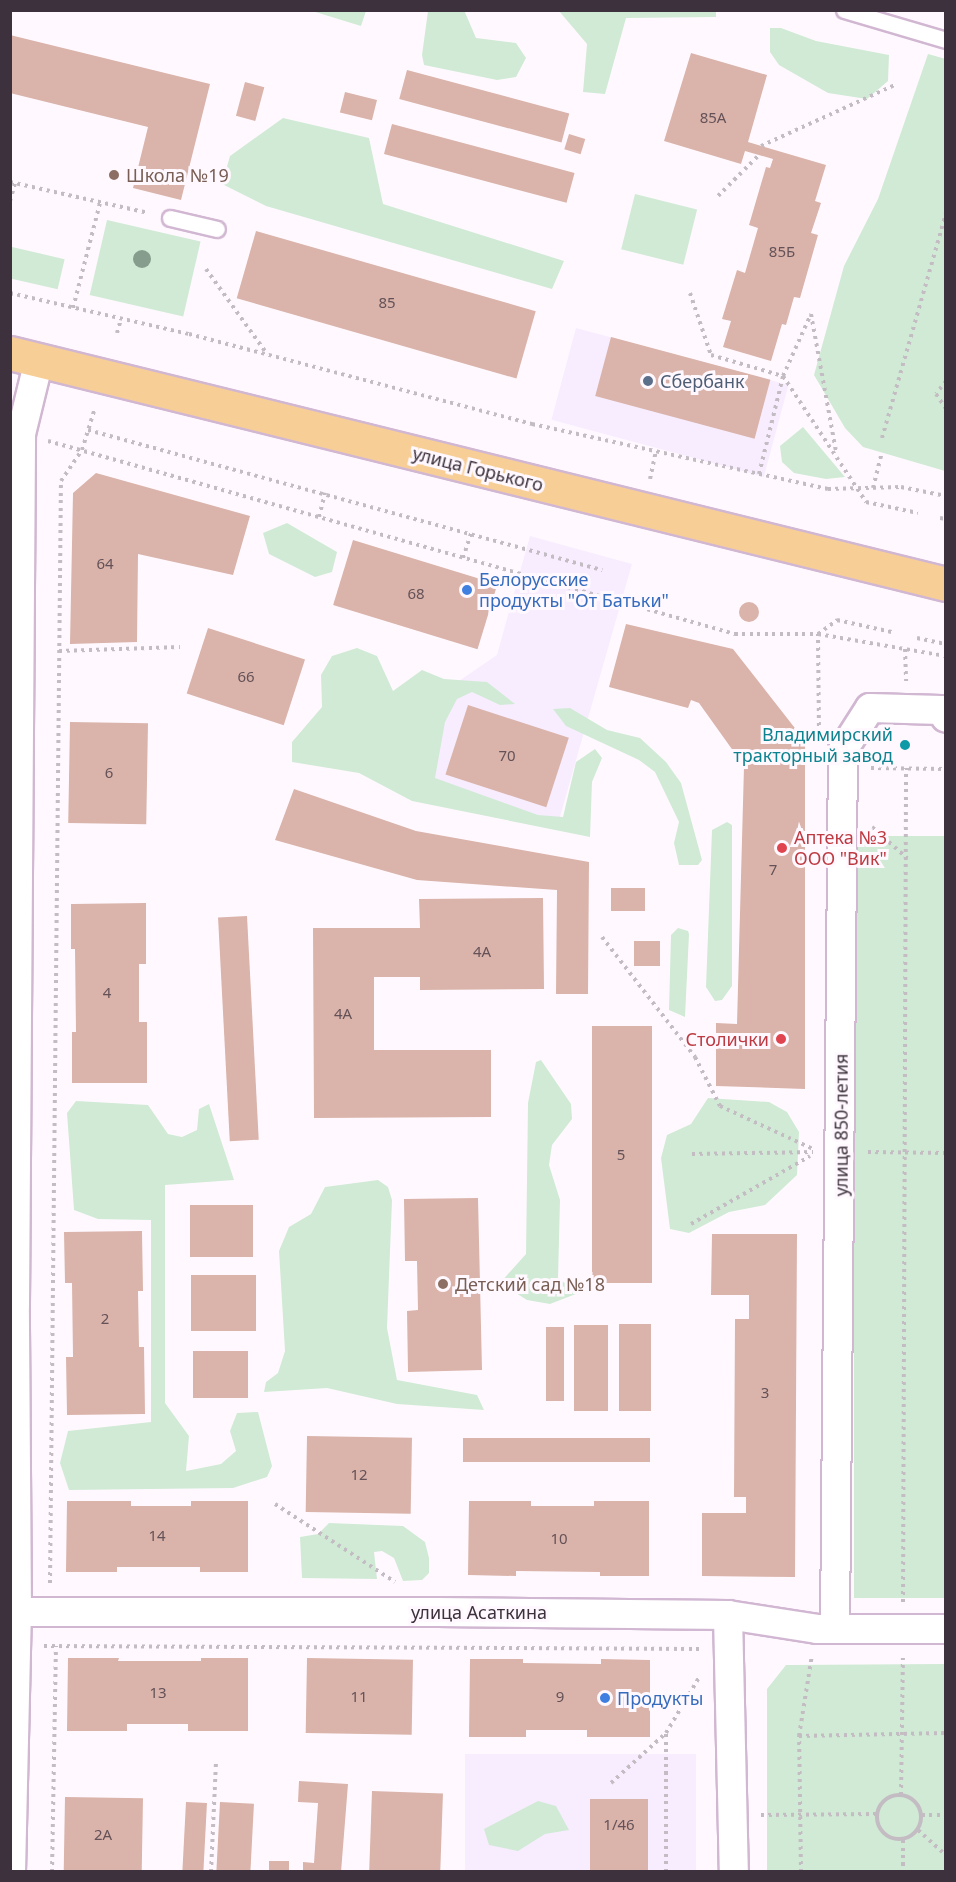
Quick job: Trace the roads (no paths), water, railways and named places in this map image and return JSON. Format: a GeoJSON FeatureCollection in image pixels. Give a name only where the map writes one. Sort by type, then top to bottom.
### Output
{"type":"FeatureCollection","features":[{"type":"Feature","properties":{"kind":"main road","name":"улица Горького"},"geometry":{"type":"LineString","coordinates":[[25,357],[945,584]]}},
{"type":"Feature","properties":{"kind":"street"},"geometry":{"type":"LineString","coordinates":[[11,1872],[15,1645],[14,872],[21,434],[25,357]]}},
{"type":"Feature","properties":{"kind":"street","name":"улица 850-летия"},"geometry":{"type":"LineString","coordinates":[[826,1629],[830,1152],[843,750],[870,708],[941,710],[945,718]]}},
{"type":"Feature","properties":{"kind":"street","name":"улица Асаткина"},"geometry":{"type":"LineString","coordinates":[[14,1613],[438,1611],[728,1615],[826,1629],[945,1629]]}},
{"type":"Feature","properties":{"kind":"street"},"geometry":{"type":"LineString","coordinates":[[728,1615],[735,1872]]}},
{"type":"Feature","properties":{"kind":"lane"},"geometry":{"type":"LineString","coordinates":[[844,10],[945,40]]}},
{"type":"Feature","properties":{"kind":"lane"},"geometry":{"type":"LineString","coordinates":[[171,218],[217,229]]}},
{"type":"Feature","properties":{"kind":"place","name":"Школа №19"},"geometry":{"type":"Point","coordinates":[114,175]}},
{"type":"Feature","properties":{"kind":"place","name":"Сбербанк"},"geometry":{"type":"Point","coordinates":[648,381]}},
{"type":"Feature","properties":{"kind":"place","name":"Белорусские продукты \"От Батьки\""},"geometry":{"type":"Point","coordinates":[467,590]}},
{"type":"Feature","properties":{"kind":"place","name":"Владимирский тракторный завод"},"geometry":{"type":"Point","coordinates":[905,745]}},
{"type":"Feature","properties":{"kind":"place","name":"Аптека №3 ООО \"Вик\""},"geometry":{"type":"Point","coordinates":[782,848]}},
{"type":"Feature","properties":{"kind":"place","name":"Столички"},"geometry":{"type":"Point","coordinates":[781,1039]}},
{"type":"Feature","properties":{"kind":"place","name":"Детский сад №18"},"geometry":{"type":"Point","coordinates":[443,1284]}},
{"type":"Feature","properties":{"kind":"place","name":"Продукты"},"geometry":{"type":"Point","coordinates":[605,1698]}}]}
